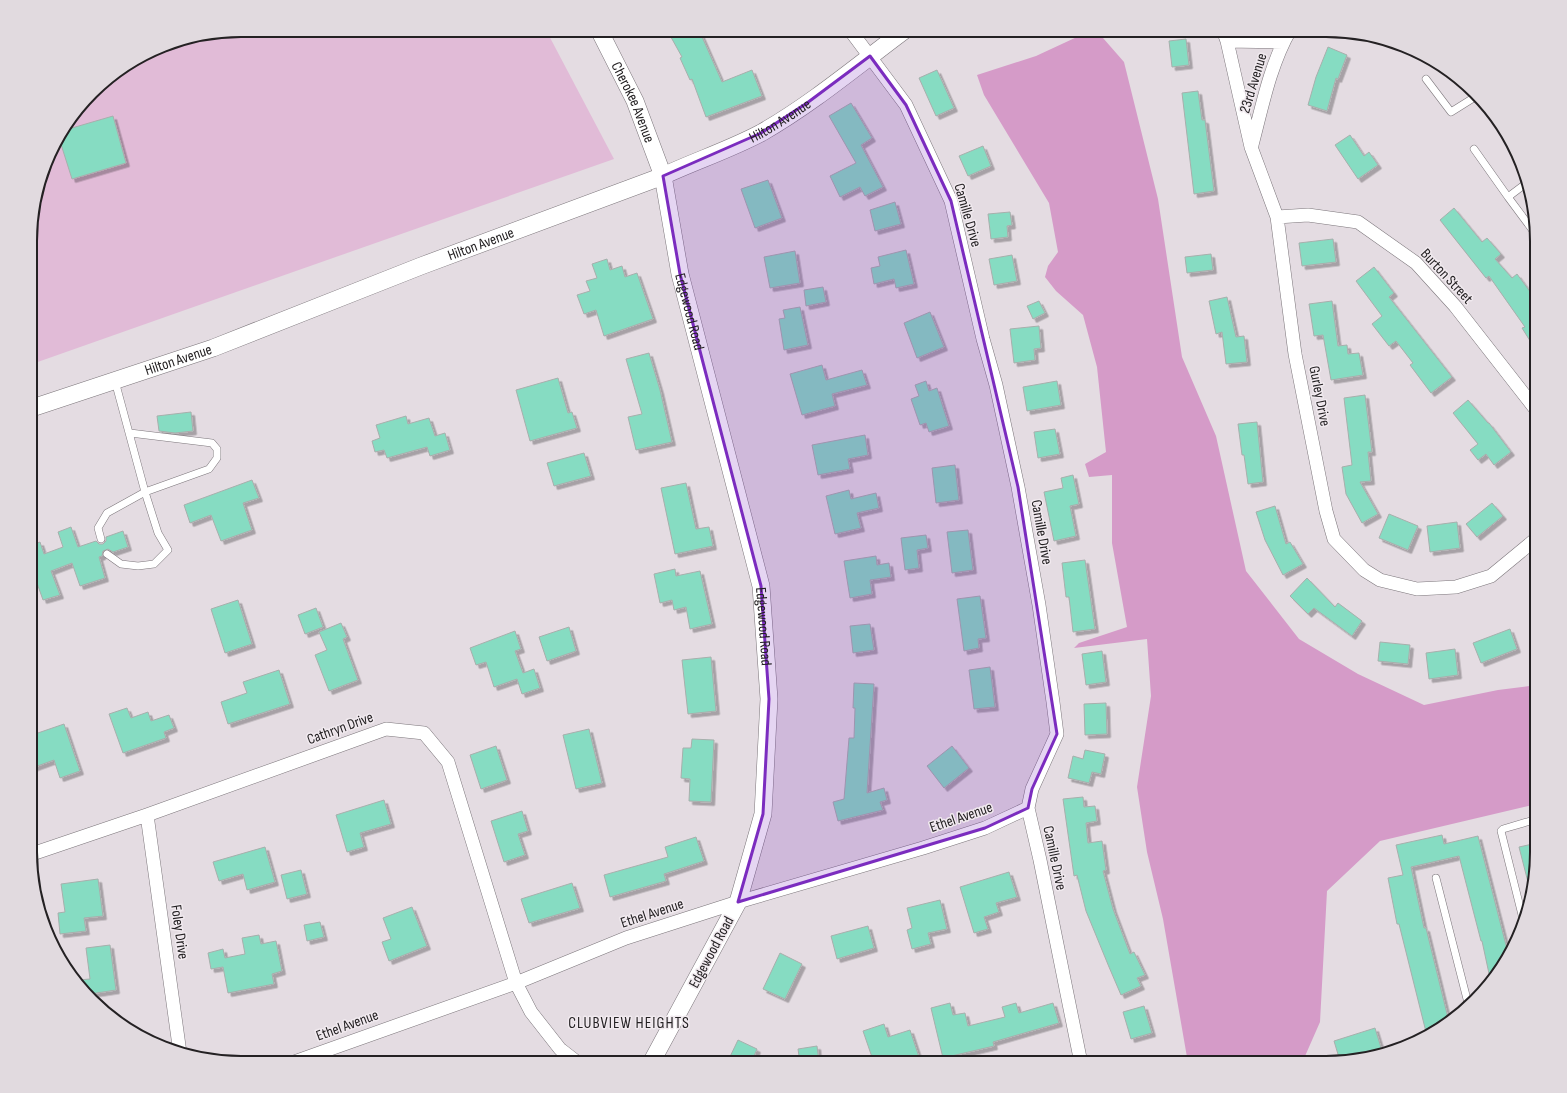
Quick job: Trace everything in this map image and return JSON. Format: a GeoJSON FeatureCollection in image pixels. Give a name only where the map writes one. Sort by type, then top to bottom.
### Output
{"type":"FeatureCollection","features":[{"type":"Feature","properties":{"kind":"street","name":"Cherokee Avenue"},"geometry":{"type":"LineString","coordinates":[[603,37],[635,101],[663,176]]}},
{"type":"Feature","properties":{"kind":"street","name":"Camille Drive"},"geometry":{"type":"LineString","coordinates":[[855,37],[906,105],[951,201],[996,385],[1018,487],[1039,605],[1057,734],[1032,789],[1028,808],[1080,1056]]}},
{"type":"Feature","properties":{"kind":"street","name":"Hilton Avenue"},"geometry":{"type":"LineString","coordinates":[[37,406],[212,348],[421,266],[663,176],[722,152],[761,133],[807,104],[896,37]]}},
{"type":"Feature","properties":{"kind":"street","name":"Gurley Drive"},"geometry":{"type":"LineString","coordinates":[[1225,37],[1251,147],[1277,217],[1295,354],[1326,511],[1334,539],[1364,570],[1380,580],[1417,590],[1456,587],[1491,576],[1530,544]]}},
{"type":"Feature","properties":{"kind":"street"},"geometry":{"type":"LineString","coordinates":[[1235,37],[1283,42]]}},
{"type":"Feature","properties":{"kind":"street","name":"23rd Avenue"},"geometry":{"type":"LineString","coordinates":[[1251,147],[1266,89],[1286,37]]}},
{"type":"Feature","properties":{"kind":"street","name":"Edgewood Road"},"geometry":{"type":"LineString","coordinates":[[655,1056],[738,902],[762,814],[769,699],[761,586],[680,274],[663,176]]}},
{"type":"Feature","properties":{"kind":"street","name":"Burton Street"},"geometry":{"type":"LineString","coordinates":[[1277,217],[1308,215],[1358,222],[1416,263],[1455,306],[1530,402]]}},
{"type":"Feature","properties":{"kind":"street","name":"Cathryn Drive"},"geometry":{"type":"LineString","coordinates":[[37,852],[147,815],[386,728],[424,733],[448,762],[516,983],[536,1018],[560,1049],[569,1056]]}},
{"type":"Feature","properties":{"kind":"street","name":"Ethel Avenue"},"geometry":{"type":"LineString","coordinates":[[311,1056],[516,983],[626,938],[738,902],[978,830],[1028,808]]}},
{"type":"Feature","properties":{"kind":"street","name":"Foley Drive"},"geometry":{"type":"LineString","coordinates":[[147,815],[179,1046]]}},
{"type":"Feature","properties":{"kind":"lane"},"geometry":{"type":"LineString","coordinates":[[1426,79],[1451,112],[1472,99]]}},
{"type":"Feature","properties":{"kind":"lane"},"geometry":{"type":"LineString","coordinates":[[1474,149],[1530,226]]}},
{"type":"Feature","properties":{"kind":"lane"},"geometry":{"type":"LineString","coordinates":[[1508,197],[1522,186]]}},
{"type":"Feature","properties":{"kind":"lane"},"geometry":{"type":"LineString","coordinates":[[107,554],[121,564],[138,566],[154,564],[168,550],[158,533],[145,492],[115,381]]}},
{"type":"Feature","properties":{"kind":"lane"},"geometry":{"type":"LineString","coordinates":[[101,539],[98,528],[107,513],[145,492],[209,469],[217,458],[217,449],[212,443],[130,433]]}},
{"type":"Feature","properties":{"kind":"lane"},"geometry":{"type":"LineString","coordinates":[[1521,911],[1501,831],[1503,829],[1530,822]]}},
{"type":"Feature","properties":{"kind":"lane"},"geometry":{"type":"LineString","coordinates":[[1436,878],[1467,999]]}},
{"type":"Feature","properties":{"kind":"highlighted area"},"geometry":{"type":"Polygon","coordinates":[[[870,56],[906,105],[951,201],[1018,487],[1057,734],[1032,789],[1028,808],[985,828],[738,902],[763,814],[769,699],[761,586],[680,274],[663,176],[761,133],[807,103],[870,56]]]}},
{"type":"Feature","properties":{"kind":"shaded area"},"geometry":{"type":"Polygon","coordinates":[[[227,37],[550,37],[614,159],[37,362],[37,227],[44,188],[58,151],[64,139],[79,117],[106,88],[139,64],[175,48],[201,41],[227,37]]]}},
{"type":"Feature","properties":{"kind":"shaded area"},"geometry":{"type":"Polygon","coordinates":[[[1077,37],[1102,37],[1124,62],[1158,199],[1182,357],[1216,436],[1246,571],[1299,639],[1358,674],[1424,705],[1498,690],[1530,686],[1530,806],[1380,841],[1327,891],[1320,1022],[1305,1056],[1187,1056],[1163,919],[1147,852],[1137,787],[1151,696],[1147,639],[1074,648],[1079,643],[1127,627],[1112,543],[1112,475],[1089,477],[1085,464],[1106,452],[1097,367],[1083,315],[1056,291],[1045,277],[1048,266],[1058,252],[1049,203],[984,95],[977,75],[1036,56],[1077,37]]]}},
{"type":"Feature","properties":{"kind":"building"},"geometry":{"type":"Polygon","coordinates":[[[671,37],[702,37],[722,82],[752,70],[762,96],[706,117],[692,79],[690,80],[680,58],[682,57],[671,37]]]}},
{"type":"Feature","properties":{"kind":"building"},"geometry":{"type":"Polygon","coordinates":[[[1186,39],[1189,65],[1172,67],[1169,41],[1186,39]]]}},
{"type":"Feature","properties":{"kind":"building"},"geometry":{"type":"Polygon","coordinates":[[[1328,47],[1347,55],[1338,79],[1336,78],[1327,111],[1308,105],[1316,77],[1328,47]]]}},
{"type":"Feature","properties":{"kind":"building"},"geometry":{"type":"Polygon","coordinates":[[[937,70],[954,108],[936,116],[919,78],[937,70]]]}},
{"type":"Feature","properties":{"kind":"building"},"geometry":{"type":"Polygon","coordinates":[[[1198,91],[1202,120],[1205,120],[1214,191],[1194,194],[1182,93],[1198,91]]]}},
{"type":"Feature","properties":{"kind":"building"},"geometry":{"type":"Polygon","coordinates":[[[851,103],[872,138],[861,145],[883,187],[865,196],[860,187],[840,197],[830,176],[856,163],[829,116],[851,103]]]}},
{"type":"Feature","properties":{"kind":"building"},"geometry":{"type":"Polygon","coordinates":[[[113,116],[126,163],[72,179],[61,145],[71,128],[113,116]]]}},
{"type":"Feature","properties":{"kind":"building"},"geometry":{"type":"Polygon","coordinates":[[[1350,135],[1364,156],[1369,152],[1378,165],[1358,179],[1335,145],[1350,135]]]}},
{"type":"Feature","properties":{"kind":"building"},"geometry":{"type":"Polygon","coordinates":[[[983,146],[991,166],[968,176],[959,156],[983,146]]]}},
{"type":"Feature","properties":{"kind":"building"},"geometry":{"type":"Polygon","coordinates":[[[768,180],[782,218],[755,228],[741,189],[768,180]]]}},
{"type":"Feature","properties":{"kind":"building"},"geometry":{"type":"Polygon","coordinates":[[[895,202],[901,224],[875,231],[870,210],[895,202]]]}},
{"type":"Feature","properties":{"kind":"building"},"geometry":{"type":"Polygon","coordinates":[[[1454,208],[1482,242],[1487,238],[1501,254],[1495,259],[1512,278],[1517,274],[1530,292],[1530,341],[1522,328],[1525,327],[1489,276],[1486,278],[1440,220],[1454,208]]]}},
{"type":"Feature","properties":{"kind":"building"},"geometry":{"type":"Polygon","coordinates":[[[1010,212],[1012,225],[1007,226],[1008,237],[991,239],[988,214],[1010,212]]]}},
{"type":"Feature","properties":{"kind":"building"},"geometry":{"type":"Polygon","coordinates":[[[1333,239],[1336,262],[1302,266],[1299,243],[1333,239]]]}},
{"type":"Feature","properties":{"kind":"building"},"geometry":{"type":"Polygon","coordinates":[[[906,250],[914,284],[896,288],[894,279],[874,284],[871,268],[880,266],[878,257],[906,250]]]}},
{"type":"Feature","properties":{"kind":"building"},"geometry":{"type":"Polygon","coordinates":[[[795,251],[800,283],[770,288],[764,257],[795,251]]]}},
{"type":"Feature","properties":{"kind":"building"},"geometry":{"type":"Polygon","coordinates":[[[1211,254],[1213,270],[1187,273],[1185,257],[1211,254]]]}},
{"type":"Feature","properties":{"kind":"building"},"geometry":{"type":"Polygon","coordinates":[[[1012,255],[1017,281],[994,285],[989,259],[1012,255]]]}},
{"type":"Feature","properties":{"kind":"building"},"geometry":{"type":"Polygon","coordinates":[[[607,259],[610,270],[622,266],[625,277],[637,273],[653,319],[604,336],[596,310],[584,314],[577,295],[590,291],[586,281],[597,278],[592,264],[607,259]]]}},
{"type":"Feature","properties":{"kind":"building"},"geometry":{"type":"Polygon","coordinates":[[[1374,267],[1394,293],[1389,297],[1452,377],[1431,393],[1410,365],[1413,363],[1396,341],[1389,346],[1372,324],[1382,316],[1356,281],[1374,267]]]}},
{"type":"Feature","properties":{"kind":"building"},"geometry":{"type":"Polygon","coordinates":[[[823,287],[826,302],[806,306],[804,290],[823,287]]]}},
{"type":"Feature","properties":{"kind":"building"},"geometry":{"type":"Polygon","coordinates":[[[1227,297],[1236,337],[1244,336],[1247,362],[1226,364],[1222,332],[1216,334],[1209,301],[1227,297]]]}},
{"type":"Feature","properties":{"kind":"building"},"geometry":{"type":"Polygon","coordinates":[[[1039,301],[1045,313],[1033,319],[1027,306],[1039,301]]]}},
{"type":"Feature","properties":{"kind":"building"},"geometry":{"type":"Polygon","coordinates":[[[1332,301],[1338,346],[1347,345],[1348,354],[1359,353],[1363,375],[1331,380],[1323,335],[1314,336],[1309,304],[1332,301]]]}},
{"type":"Feature","properties":{"kind":"building"},"geometry":{"type":"Polygon","coordinates":[[[800,307],[808,345],[784,350],[779,319],[785,318],[783,310],[800,307]]]}},
{"type":"Feature","properties":{"kind":"building"},"geometry":{"type":"Polygon","coordinates":[[[930,312],[944,347],[917,358],[904,323],[930,312]]]}},
{"type":"Feature","properties":{"kind":"building"},"geometry":{"type":"Polygon","coordinates":[[[1039,326],[1041,348],[1034,349],[1035,360],[1014,363],[1010,329],[1039,326]]]}},
{"type":"Feature","properties":{"kind":"building"},"geometry":{"type":"Polygon","coordinates":[[[649,353],[660,390],[672,442],[636,450],[628,417],[642,414],[626,359],[649,353]]]}},
{"type":"Feature","properties":{"kind":"building"},"geometry":{"type":"Polygon","coordinates":[[[822,365],[826,380],[862,370],[867,385],[832,394],[835,406],[802,415],[790,374],[822,365]]]}},
{"type":"Feature","properties":{"kind":"building"},"geometry":{"type":"Polygon","coordinates":[[[558,378],[568,413],[572,412],[577,428],[530,441],[516,390],[558,378]]]}},
{"type":"Feature","properties":{"kind":"building"},"geometry":{"type":"Polygon","coordinates":[[[926,381],[929,391],[937,388],[949,426],[929,432],[926,423],[920,425],[911,399],[919,396],[915,385],[926,381]]]}},
{"type":"Feature","properties":{"kind":"building"},"geometry":{"type":"Polygon","coordinates":[[[1057,381],[1061,405],[1027,411],[1023,387],[1057,381]]]}},
{"type":"Feature","properties":{"kind":"building"},"geometry":{"type":"Polygon","coordinates":[[[1365,395],[1372,452],[1368,452],[1371,481],[1360,482],[1378,514],[1362,523],[1346,494],[1342,467],[1352,465],[1344,398],[1365,395]]]}},
{"type":"Feature","properties":{"kind":"building"},"geometry":{"type":"Polygon","coordinates":[[[1468,400],[1489,423],[1511,452],[1494,465],[1486,454],[1478,460],[1470,450],[1478,444],[1453,413],[1468,400]]]}},
{"type":"Feature","properties":{"kind":"building"},"geometry":{"type":"Polygon","coordinates":[[[191,412],[193,431],[175,433],[159,431],[157,416],[191,412]]]}},
{"type":"Feature","properties":{"kind":"building"},"geometry":{"type":"Polygon","coordinates":[[[406,416],[408,424],[429,418],[435,436],[445,433],[450,450],[430,456],[427,447],[387,458],[384,450],[375,452],[372,441],[380,438],[376,425],[406,416]]]}},
{"type":"Feature","properties":{"kind":"building"},"geometry":{"type":"Polygon","coordinates":[[[1257,422],[1263,482],[1248,484],[1238,424],[1257,422]]]}},
{"type":"Feature","properties":{"kind":"building"},"geometry":{"type":"Polygon","coordinates":[[[1055,429],[1060,454],[1038,458],[1034,432],[1055,429]]]}},
{"type":"Feature","properties":{"kind":"building"},"geometry":{"type":"Polygon","coordinates":[[[865,435],[868,455],[848,459],[850,469],[818,475],[812,445],[865,435]]]}},
{"type":"Feature","properties":{"kind":"building"},"geometry":{"type":"Polygon","coordinates":[[[584,453],[591,476],[554,486],[547,463],[584,453]]]}},
{"type":"Feature","properties":{"kind":"building"},"geometry":{"type":"Polygon","coordinates":[[[955,465],[959,500],[936,503],[932,468],[955,465]]]}},
{"type":"Feature","properties":{"kind":"building"},"geometry":{"type":"Polygon","coordinates":[[[1073,475],[1079,504],[1070,506],[1076,536],[1054,541],[1044,492],[1063,488],[1061,478],[1073,475]]]}},
{"type":"Feature","properties":{"kind":"building"},"geometry":{"type":"Polygon","coordinates":[[[252,480],[259,498],[243,503],[252,530],[221,541],[211,515],[190,523],[184,505],[252,480]]]}},
{"type":"Feature","properties":{"kind":"building"},"geometry":{"type":"Polygon","coordinates":[[[686,483],[696,529],[709,527],[713,546],[675,554],[661,488],[686,483]]]}},
{"type":"Feature","properties":{"kind":"building"},"geometry":{"type":"Polygon","coordinates":[[[849,490],[851,499],[876,493],[879,508],[857,513],[861,528],[835,534],[826,496],[849,490]]]}},
{"type":"Feature","properties":{"kind":"building"},"geometry":{"type":"Polygon","coordinates":[[[1492,503],[1503,516],[1477,537],[1466,524],[1492,503]]]}},
{"type":"Feature","properties":{"kind":"building"},"geometry":{"type":"Polygon","coordinates":[[[1275,506],[1286,544],[1290,542],[1303,564],[1283,575],[1265,540],[1256,512],[1275,506]]]}},
{"type":"Feature","properties":{"kind":"building"},"geometry":{"type":"Polygon","coordinates":[[[1389,514],[1418,526],[1408,550],[1379,538],[1389,514]]]}},
{"type":"Feature","properties":{"kind":"building"},"geometry":{"type":"Polygon","coordinates":[[[1457,522],[1460,548],[1430,552],[1427,526],[1457,522]]]}},
{"type":"Feature","properties":{"kind":"building"},"geometry":{"type":"Polygon","coordinates":[[[71,527],[78,547],[96,541],[99,544],[103,544],[106,541],[106,537],[123,531],[128,547],[113,552],[108,549],[103,551],[102,556],[99,557],[105,578],[80,586],[72,563],[51,571],[60,595],[43,600],[37,583],[37,543],[40,542],[44,554],[63,547],[58,532],[71,527]]]}},
{"type":"Feature","properties":{"kind":"building"},"geometry":{"type":"Polygon","coordinates":[[[968,530],[973,570],[952,573],[947,532],[968,530]]]}},
{"type":"Feature","properties":{"kind":"building"},"geometry":{"type":"Polygon","coordinates":[[[926,535],[928,548],[917,550],[919,568],[905,570],[901,538],[926,535]]]}},
{"type":"Feature","properties":{"kind":"building"},"geometry":{"type":"Polygon","coordinates":[[[876,556],[877,565],[889,563],[891,577],[870,580],[872,594],[850,598],[844,561],[876,556]]]}},
{"type":"Feature","properties":{"kind":"building"},"geometry":{"type":"Polygon","coordinates":[[[1085,560],[1095,629],[1073,632],[1069,597],[1066,597],[1062,563],[1085,560]]]}},
{"type":"Feature","properties":{"kind":"building"},"geometry":{"type":"Polygon","coordinates":[[[675,569],[676,576],[700,571],[712,624],[690,629],[686,607],[674,610],[672,600],[660,603],[654,574],[675,569]]]}},
{"type":"Feature","properties":{"kind":"building"},"geometry":{"type":"Polygon","coordinates":[[[1307,578],[1335,607],[1338,603],[1362,621],[1352,636],[1314,608],[1308,614],[1290,596],[1307,578]]]}},
{"type":"Feature","properties":{"kind":"building"},"geometry":{"type":"Polygon","coordinates":[[[980,596],[986,638],[978,639],[979,648],[964,651],[957,599],[980,596]]]}},
{"type":"Feature","properties":{"kind":"building"},"geometry":{"type":"Polygon","coordinates":[[[238,600],[252,644],[225,653],[211,609],[238,600]]]}},
{"type":"Feature","properties":{"kind":"building"},"geometry":{"type":"Polygon","coordinates":[[[316,608],[323,627],[305,634],[298,615],[316,608]]]}},
{"type":"Feature","properties":{"kind":"building"},"geometry":{"type":"Polygon","coordinates":[[[341,623],[347,637],[343,639],[358,680],[329,691],[315,655],[327,650],[319,632],[341,623]]]}},
{"type":"Feature","properties":{"kind":"building"},"geometry":{"type":"Polygon","coordinates":[[[870,624],[874,650],[853,653],[850,626],[870,624]]]}},
{"type":"Feature","properties":{"kind":"building"},"geometry":{"type":"Polygon","coordinates":[[[569,627],[576,651],[547,661],[539,637],[569,627]]]}},
{"type":"Feature","properties":{"kind":"building"},"geometry":{"type":"Polygon","coordinates":[[[1510,629],[1517,649],[1481,663],[1473,643],[1510,629]]]}},
{"type":"Feature","properties":{"kind":"building"},"geometry":{"type":"Polygon","coordinates":[[[515,631],[521,649],[515,651],[523,673],[534,669],[540,688],[522,694],[517,679],[494,687],[486,662],[476,665],[470,648],[515,631]]]}},
{"type":"Feature","properties":{"kind":"building"},"geometry":{"type":"Polygon","coordinates":[[[1380,642],[1410,645],[1408,664],[1378,661],[1380,642]]]}},
{"type":"Feature","properties":{"kind":"building"},"geometry":{"type":"Polygon","coordinates":[[[1455,649],[1458,675],[1429,679],[1426,653],[1455,649]]]}},
{"type":"Feature","properties":{"kind":"building"},"geometry":{"type":"Polygon","coordinates":[[[1102,651],[1106,682],[1086,685],[1082,654],[1102,651]]]}},
{"type":"Feature","properties":{"kind":"building"},"geometry":{"type":"Polygon","coordinates":[[[711,657],[716,711],[688,714],[682,660],[711,657]]]}},
{"type":"Feature","properties":{"kind":"building"},"geometry":{"type":"Polygon","coordinates":[[[990,667],[995,707],[974,709],[969,670],[990,667]]]}},
{"type":"Feature","properties":{"kind":"building"},"geometry":{"type":"Polygon","coordinates":[[[279,670],[290,704],[228,724],[221,702],[247,693],[243,682],[279,670]]]}},
{"type":"Feature","properties":{"kind":"building"},"geometry":{"type":"Polygon","coordinates":[[[854,683],[874,684],[867,793],[884,788],[887,800],[880,802],[883,810],[838,821],[833,802],[844,799],[849,738],[854,738],[854,683]]]}},
{"type":"Feature","properties":{"kind":"building"},"geometry":{"type":"Polygon","coordinates":[[[1106,703],[1107,734],[1085,735],[1084,704],[1106,703]]]}},
{"type":"Feature","properties":{"kind":"building"},"geometry":{"type":"Polygon","coordinates":[[[127,708],[131,718],[148,712],[151,721],[169,715],[174,728],[164,732],[166,738],[123,753],[109,714],[127,708]]]}},
{"type":"Feature","properties":{"kind":"building"},"geometry":{"type":"Polygon","coordinates":[[[64,724],[80,771],[60,778],[54,760],[37,766],[37,733],[64,724]]]}},
{"type":"Feature","properties":{"kind":"building"},"geometry":{"type":"Polygon","coordinates":[[[589,729],[602,783],[576,789],[563,735],[589,729]]]}},
{"type":"Feature","properties":{"kind":"building"},"geometry":{"type":"Polygon","coordinates":[[[692,739],[714,740],[711,802],[689,801],[690,779],[681,778],[683,748],[691,748],[692,739]]]}},
{"type":"Feature","properties":{"kind":"building"},"geometry":{"type":"Polygon","coordinates":[[[496,746],[507,780],[481,789],[470,755],[496,746]]]}},
{"type":"Feature","properties":{"kind":"building"},"geometry":{"type":"Polygon","coordinates":[[[952,746],[969,768],[944,788],[927,766],[952,746]]]}},
{"type":"Feature","properties":{"kind":"building"},"geometry":{"type":"Polygon","coordinates":[[[1085,750],[1105,754],[1101,774],[1092,772],[1089,783],[1068,778],[1073,756],[1083,759],[1085,750]]]}},
{"type":"Feature","properties":{"kind":"building"},"geometry":{"type":"Polygon","coordinates":[[[1083,797],[1084,807],[1095,806],[1097,821],[1086,823],[1088,843],[1102,841],[1106,870],[1103,871],[1113,909],[1130,954],[1134,952],[1145,975],[1137,978],[1141,986],[1121,995],[1086,911],[1077,875],[1074,876],[1063,799],[1083,797]]]}},
{"type":"Feature","properties":{"kind":"building"},"geometry":{"type":"Polygon","coordinates":[[[384,800],[391,824],[360,833],[364,847],[347,852],[336,815],[384,800]]]}},
{"type":"Feature","properties":{"kind":"building"},"geometry":{"type":"Polygon","coordinates":[[[522,811],[528,831],[518,834],[525,855],[504,862],[491,821],[522,811]]]}},
{"type":"Feature","properties":{"kind":"building"},"geometry":{"type":"Polygon","coordinates":[[[1442,835],[1444,844],[1478,836],[1506,947],[1489,974],[1482,941],[1459,856],[1411,867],[1424,928],[1426,928],[1447,1016],[1426,1030],[1399,924],[1397,924],[1388,878],[1403,875],[1396,845],[1442,835]]]}},
{"type":"Feature","properties":{"kind":"building"},"geometry":{"type":"Polygon","coordinates":[[[696,837],[704,861],[664,874],[666,881],[610,897],[604,875],[668,857],[665,847],[696,837]]]}},
{"type":"Feature","properties":{"kind":"building"},"geometry":{"type":"Polygon","coordinates":[[[1530,845],[1530,866],[1528,881],[1519,847],[1530,845]]]}},
{"type":"Feature","properties":{"kind":"building"},"geometry":{"type":"Polygon","coordinates":[[[265,847],[275,882],[247,890],[243,874],[219,881],[213,862],[265,847]]]}},
{"type":"Feature","properties":{"kind":"building"},"geometry":{"type":"Polygon","coordinates":[[[301,870],[307,894],[287,899],[281,875],[301,870]]]}},
{"type":"Feature","properties":{"kind":"building"},"geometry":{"type":"Polygon","coordinates":[[[1009,872],[1017,897],[996,903],[999,912],[984,917],[988,929],[974,933],[960,887],[1009,872]]]}},
{"type":"Feature","properties":{"kind":"building"},"geometry":{"type":"Polygon","coordinates":[[[98,879],[103,916],[84,918],[86,931],[60,934],[58,913],[65,912],[61,884],[98,879]]]}},
{"type":"Feature","properties":{"kind":"building"},"geometry":{"type":"Polygon","coordinates":[[[572,883],[580,908],[529,923],[521,899],[572,883]]]}},
{"type":"Feature","properties":{"kind":"building"},"geometry":{"type":"Polygon","coordinates":[[[940,900],[947,929],[928,933],[931,944],[912,949],[907,930],[912,928],[907,908],[940,900]]]}},
{"type":"Feature","properties":{"kind":"building"},"geometry":{"type":"Polygon","coordinates":[[[412,907],[427,946],[389,961],[382,942],[391,939],[383,918],[412,907]]]}},
{"type":"Feature","properties":{"kind":"building"},"geometry":{"type":"Polygon","coordinates":[[[320,922],[324,937],[307,941],[304,925],[320,922]]]}},
{"type":"Feature","properties":{"kind":"building"},"geometry":{"type":"Polygon","coordinates":[[[868,926],[874,948],[837,959],[831,936],[868,926]]]}},
{"type":"Feature","properties":{"kind":"building"},"geometry":{"type":"Polygon","coordinates":[[[259,935],[261,944],[276,941],[282,971],[272,974],[274,984],[228,993],[223,967],[211,969],[208,953],[223,949],[225,958],[245,954],[242,938],[259,935]]]}},
{"type":"Feature","properties":{"kind":"building"},"geometry":{"type":"Polygon","coordinates":[[[110,945],[116,990],[94,993],[82,980],[90,979],[86,948],[110,945]]]}},
{"type":"Feature","properties":{"kind":"building"},"geometry":{"type":"Polygon","coordinates":[[[780,953],[802,964],[785,999],[763,989],[780,953]]]}},
{"type":"Feature","properties":{"kind":"building"},"geometry":{"type":"Polygon","coordinates":[[[950,1003],[953,1015],[965,1013],[968,1026],[1005,1017],[1002,1007],[1016,1003],[1019,1013],[1053,1003],[1059,1023],[993,1042],[994,1046],[952,1056],[943,1056],[931,1008],[950,1003]]]}},
{"type":"Feature","properties":{"kind":"building"},"geometry":{"type":"Polygon","coordinates":[[[1144,1006],[1152,1033],[1131,1039],[1123,1012],[1144,1006]]]}},
{"type":"Feature","properties":{"kind":"building"},"geometry":{"type":"Polygon","coordinates":[[[884,1024],[888,1037],[910,1030],[919,1056],[872,1056],[863,1031],[884,1024]]]}},
{"type":"Feature","properties":{"kind":"building"},"geometry":{"type":"Polygon","coordinates":[[[1375,1028],[1381,1048],[1338,1056],[1334,1041],[1375,1028]]]}},
{"type":"Feature","properties":{"kind":"building"},"geometry":{"type":"Polygon","coordinates":[[[738,1040],[757,1049],[754,1056],[730,1056],[738,1040]]]}},
{"type":"Feature","properties":{"kind":"building"},"geometry":{"type":"Polygon","coordinates":[[[817,1046],[818,1056],[799,1056],[798,1049],[817,1046]]]}},
{"type":"Feature","properties":{"kind":"district","name":"CLUBVIEW HEIGHTS"},"geometry":{"type":"Point","coordinates":[629,1022]}}]}
